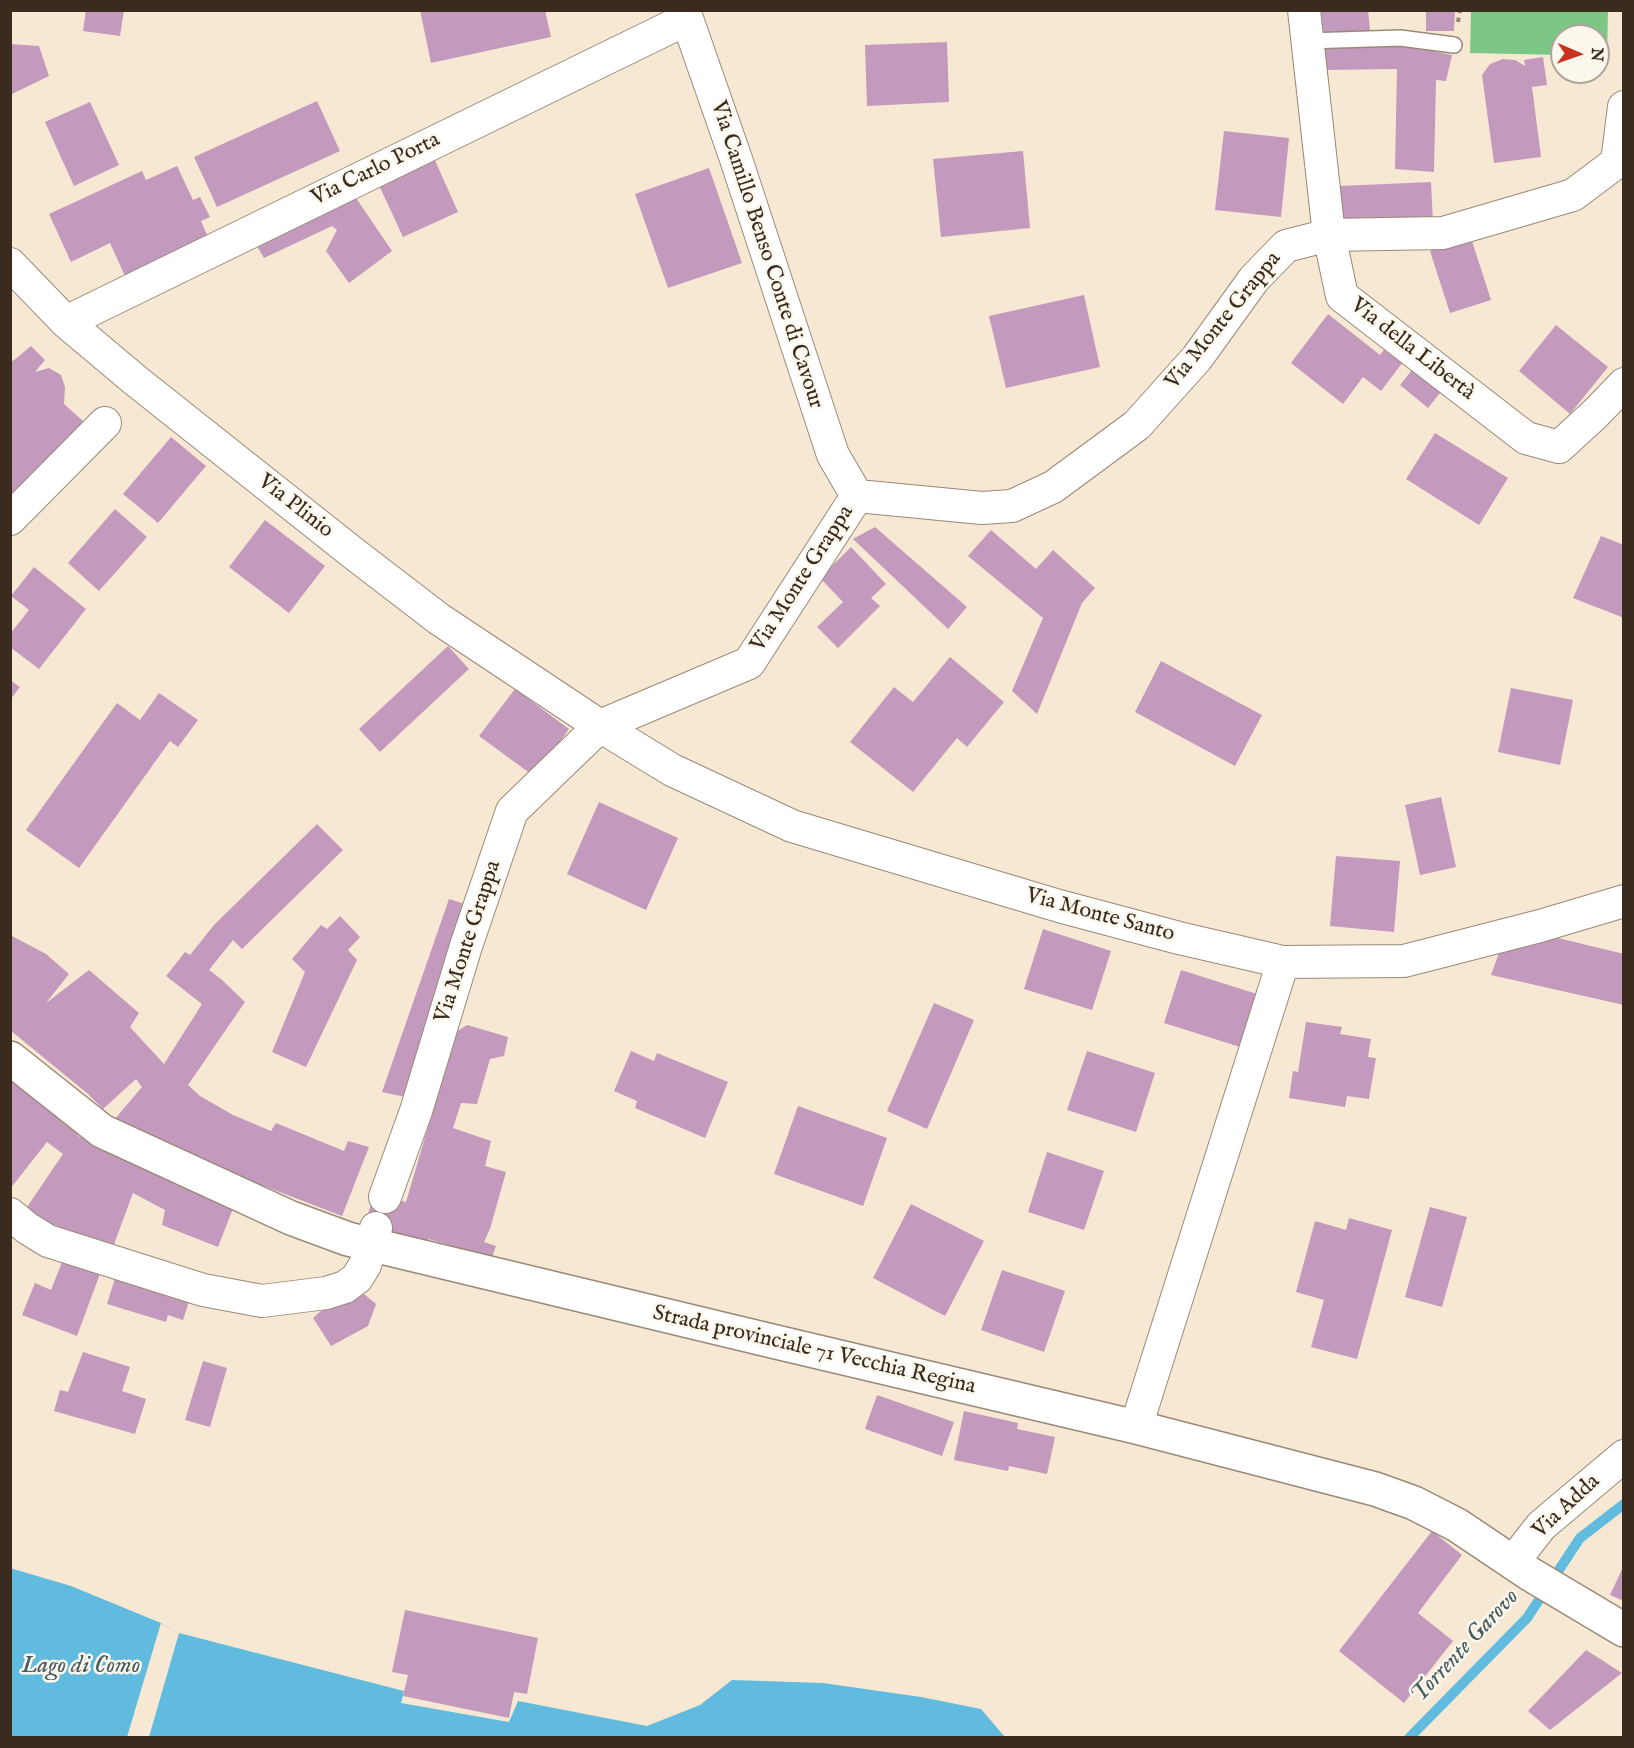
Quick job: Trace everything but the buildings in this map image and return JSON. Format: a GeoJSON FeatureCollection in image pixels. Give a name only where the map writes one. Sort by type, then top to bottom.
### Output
{"type":"FeatureCollection","features":[{"type":"Feature","properties":{"kind":"street","name":"Via Carlo Porta"},"geometry":{"type":"LineString","coordinates":[[66,322],[685,15]]}},
{"type":"Feature","properties":{"kind":"street","name":"Via Camillo Benso Conte di Cavour"},"geometry":{"type":"LineString","coordinates":[[685,15],[736,159],[833,455],[857,496]]}},
{"type":"Feature","properties":{"kind":"street","name":"Via della Libertà"},"geometry":{"type":"LineString","coordinates":[[1306,26],[1329,235],[1342,296],[1526,438],[1559,447],[1623,384]]}},
{"type":"Feature","properties":{"kind":"street","name":"Via Monte Grappa"},"geometry":{"type":"LineString","coordinates":[[386,1197],[416,1111],[466,946],[512,811],[600,726],[749,663],[857,496],[982,508],[1012,506],[1053,487],[1137,425],[1197,358],[1254,279],[1286,246],[1329,235],[1443,234],[1573,195],[1617,162],[1623,106]]}},
{"type":"Feature","properties":{"kind":"street","name":"Via Plinio"},"geometry":{"type":"LineString","coordinates":[[10,264],[66,322],[152,394],[439,619],[600,726]]}},
{"type":"Feature","properties":{"kind":"street"},"geometry":{"type":"LineString","coordinates":[[10,519],[105,423]]}},
{"type":"Feature","properties":{"kind":"street","name":"Via Monte Santo"},"geometry":{"type":"LineString","coordinates":[[600,726],[672,770],[792,826],[1059,906],[1179,938],[1282,962],[1404,961],[1623,902]]}},
{"type":"Feature","properties":{"kind":"street"},"geometry":{"type":"LineString","coordinates":[[1136,1427],[1282,962]]}},
{"type":"Feature","properties":{"kind":"street","name":"Strada provinciale 71 Vecchia Regina"},"geometry":{"type":"LineString","coordinates":[[10,1058],[102,1131],[291,1218],[348,1239],[374,1237],[1375,1489],[1414,1503],[1457,1525],[1567,1597],[1623,1630]]}},
{"type":"Feature","properties":{"kind":"street"},"geometry":{"type":"LineString","coordinates":[[10,1214],[48,1241],[203,1290],[262,1301],[326,1293],[345,1287],[357,1278],[374,1237]]}},
{"type":"Feature","properties":{"kind":"street","name":"Via Adda"},"geometry":{"type":"LineString","coordinates":[[1522,1568],[1541,1526],[1623,1456]]}},
{"type":"Feature","properties":{"kind":"lane"},"geometry":{"type":"LineString","coordinates":[[1306,26],[1454,45]]}},
{"type":"Feature","properties":{"kind":"green space"},"geometry":{"type":"Polygon","coordinates":[[[1471,11],[1608,11],[1608,24],[1550,24],[1550,55],[1470,53],[1471,11]]]}},
{"type":"Feature","properties":{"kind":"water","name":"Lago di Como"},"geometry":{"type":"Polygon","coordinates":[[[10,1568],[71,1586],[161,1623],[179,1633],[404,1691],[401,1703],[509,1722],[518,1701],[647,1726],[700,1705],[732,1680],[823,1683],[921,1697],[981,1709],[1005,1737],[11,1737],[10,1568]]]}},
{"type":"Feature","properties":{"kind":"pier"},"geometry":{"type":"Polygon","coordinates":[[[161,1623],[179,1633],[149,1737],[127,1737],[161,1623]]]}},
{"type":"Feature","properties":{"kind":"waterway","name":"Torrente Garovo"},"geometry":{"type":"LineString","coordinates":[[1409,1738],[1527,1618],[1580,1538],[1624,1504]]}}]}
